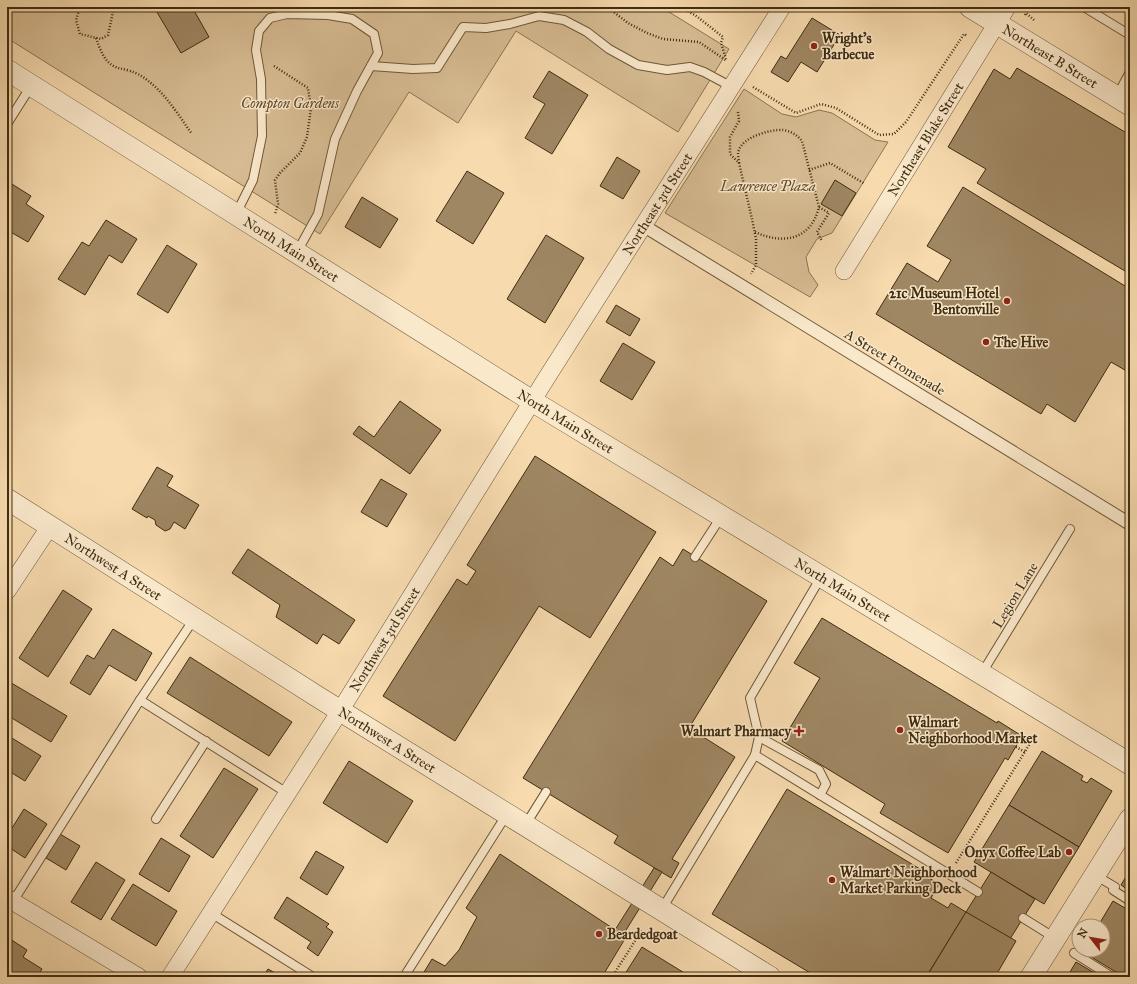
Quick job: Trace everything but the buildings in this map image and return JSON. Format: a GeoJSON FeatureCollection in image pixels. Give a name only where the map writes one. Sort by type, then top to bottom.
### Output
{"type":"FeatureCollection","features":[{"type":"Feature","properties":{"kind":"street","name":"Northeast 3rd Street"},"geometry":{"type":"LineString","coordinates":[[532,401],[782,7]]}},
{"type":"Feature","properties":{"kind":"street","name":"Northeast B Street"},"geometry":{"type":"LineString","coordinates":[[970,7],[1002,16],[1123,100]]}},
{"type":"Feature","properties":{"kind":"street","name":"Northeast Blake Street"},"geometry":{"type":"LineString","coordinates":[[844,270],[1002,16]]}},
{"type":"Feature","properties":{"kind":"street","name":"North Main Street"},"geometry":{"type":"LineString","coordinates":[[7,70],[532,401],[1130,764]]}},
{"type":"Feature","properties":{"kind":"street","name":"A Street Promenade"},"geometry":{"type":"LineString","coordinates":[[644,226],[1130,524]]}},
{"type":"Feature","properties":{"kind":"street","name":"Northwest 3rd Street"},"geometry":{"type":"LineString","coordinates":[[170,977],[340,711],[532,401]]}},
{"type":"Feature","properties":{"kind":"street","name":"Northwest A Street"},"geometry":{"type":"LineString","coordinates":[[7,499],[340,711],[526,824],[770,977]]}},
{"type":"Feature","properties":{"kind":"street"},"geometry":{"type":"LineString","coordinates":[[7,591],[50,526]]}},
{"type":"Feature","properties":{"kind":"street"},"geometry":{"type":"LineString","coordinates":[[1032,977],[1130,819]]}},
{"type":"Feature","properties":{"kind":"street"},"geometry":{"type":"LineString","coordinates":[[9,904],[139,977]]}},
{"type":"Feature","properties":{"kind":"lane"},"geometry":{"type":"LineString","coordinates":[[1084,7],[1130,36]]}},
{"type":"Feature","properties":{"kind":"lane"},"geometry":{"type":"LineString","coordinates":[[236,214],[252,180],[262,136],[261,79],[256,50],[259,31],[270,18],[287,14],[328,15],[352,18],[374,34],[378,53],[356,90],[335,139],[318,214],[296,253]]}},
{"type":"Feature","properties":{"kind":"lane"},"geometry":{"type":"LineString","coordinates":[[371,66],[413,69],[437,68],[463,27],[486,28],[510,24],[539,16],[564,20],[587,32],[609,49],[638,65],[667,70],[690,68],[704,72],[732,87]]}},
{"type":"Feature","properties":{"kind":"lane"},"geometry":{"type":"LineString","coordinates":[[1123,100],[1130,72]]}},
{"type":"Feature","properties":{"kind":"lane"},"geometry":{"type":"LineString","coordinates":[[7,124],[31,86]]}},
{"type":"Feature","properties":{"kind":"lane"},"geometry":{"type":"LineString","coordinates":[[695,557],[722,516]]}},
{"type":"Feature","properties":{"kind":"lane","name":"Legion Lane"},"geometry":{"type":"LineString","coordinates":[[982,674],[1070,529]]}},
{"type":"Feature","properties":{"kind":"lane"},"geometry":{"type":"LineString","coordinates":[[662,909],[755,755],[759,737],[750,698],[821,576]]}},
{"type":"Feature","properties":{"kind":"lane"},"geometry":{"type":"LineString","coordinates":[[9,904],[194,619]]}},
{"type":"Feature","properties":{"kind":"lane"},"geometry":{"type":"LineString","coordinates":[[140,700],[287,793]]}},
{"type":"Feature","properties":{"kind":"lane"},"geometry":{"type":"LineString","coordinates":[[759,737],[819,770],[826,784],[820,795]]}},
{"type":"Feature","properties":{"kind":"lane"},"geometry":{"type":"LineString","coordinates":[[156,819],[206,741]]}},
{"type":"Feature","properties":{"kind":"lane"},"geometry":{"type":"LineString","coordinates":[[755,755],[978,892]]}},
{"type":"Feature","properties":{"kind":"lane"},"geometry":{"type":"LineString","coordinates":[[526,824],[546,792]]}},
{"type":"Feature","properties":{"kind":"lane"},"geometry":{"type":"LineString","coordinates":[[404,977],[507,813]]}},
{"type":"Feature","properties":{"kind":"lane"},"geometry":{"type":"LineString","coordinates":[[1095,875],[1130,900]]}},
{"type":"Feature","properties":{"kind":"lane"},"geometry":{"type":"LineString","coordinates":[[211,913],[313,977]]}},
{"type":"Feature","properties":{"kind":"lane"},"geometry":{"type":"LineString","coordinates":[[1023,918],[1056,938]]}},
{"type":"Feature","properties":{"kind":"lane"},"geometry":{"type":"LineString","coordinates":[[1082,958],[1112,977]]}},
{"type":"Feature","properties":{"kind":"path"},"geometry":{"type":"LineString","coordinates":[[80,7],[76,20],[80,34],[101,39],[108,35],[114,7]]}},
{"type":"Feature","properties":{"kind":"path"},"geometry":{"type":"LineString","coordinates":[[482,7],[492,9],[497,7]]}},
{"type":"Feature","properties":{"kind":"path"},"geometry":{"type":"LineString","coordinates":[[607,7],[628,23],[647,34],[663,39],[699,42],[726,60],[721,43],[723,37],[695,15],[680,7]]}},
{"type":"Feature","properties":{"kind":"path"},"geometry":{"type":"LineString","coordinates":[[751,86],[796,113],[821,104],[836,108],[879,135],[894,134],[906,122],[964,34]]}},
{"type":"Feature","properties":{"kind":"path"},"geometry":{"type":"LineString","coordinates":[[96,38],[103,55],[112,66],[147,79],[171,105],[192,134]]}},
{"type":"Feature","properties":{"kind":"path"},"geometry":{"type":"LineString","coordinates":[[256,50],[280,70],[301,82],[308,88],[310,96],[311,108],[307,137],[300,153],[275,180],[278,204],[275,214]]}},
{"type":"Feature","properties":{"kind":"path"},"geometry":{"type":"LineString","coordinates":[[737,108],[739,120],[730,137],[730,154],[739,163]]}},
{"type":"Feature","properties":{"kind":"path"},"geometry":{"type":"LineString","coordinates":[[743,288],[756,265],[755,232],[739,163],[738,151],[742,144],[750,137],[781,130],[790,132],[802,141],[819,207],[816,220],[808,230],[798,236],[775,240],[755,232]]}},
{"type":"Feature","properties":{"kind":"path"},"geometry":{"type":"LineString","coordinates":[[809,170],[830,163],[865,184]]}},
{"type":"Feature","properties":{"kind":"path"},"geometry":{"type":"LineString","coordinates":[[819,207],[829,213],[817,232],[822,241]]}},
{"type":"Feature","properties":{"kind":"path"},"geometry":{"type":"LineString","coordinates":[[949,874],[1034,737]]}},
{"type":"Feature","properties":{"kind":"path"},"geometry":{"type":"LineString","coordinates":[[1016,747],[1024,752]]}},
{"type":"Feature","properties":{"kind":"path"},"geometry":{"type":"LineString","coordinates":[[612,977],[642,930]]}},
{"type":"Feature","properties":{"kind":"green space","name":"Compton Gardens"},"geometry":{"type":"Polygon","coordinates":[[[7,7],[661,7],[729,49],[678,132],[516,31],[458,123],[409,92],[320,234],[7,38],[7,7]]]}},
{"type":"Feature","properties":{"kind":"green space","name":"Lawrence Plaza"},"geometry":{"type":"Polygon","coordinates":[[[744,89],[782,114],[796,117],[819,110],[832,113],[875,140],[888,142],[832,233],[817,239],[806,257],[809,272],[818,285],[810,297],[665,213],[744,89]]]}},
{"type":"Feature","properties":{"kind":"place","name":"Wright's Barbecue"},"geometry":{"type":"Point","coordinates":[814,46]}},
{"type":"Feature","properties":{"kind":"place","name":"21c Museum Hotel Bentonville"},"geometry":{"type":"Point","coordinates":[1007,301]}},
{"type":"Feature","properties":{"kind":"place","name":"The Hive"},"geometry":{"type":"Point","coordinates":[986,342]}},
{"type":"Feature","properties":{"kind":"place","name":"Walmart Neighborhood Market"},"geometry":{"type":"Point","coordinates":[900,730]}},
{"type":"Feature","properties":{"kind":"place","name":"Walmart Pharmacy"},"geometry":{"type":"Point","coordinates":[799,731]}},
{"type":"Feature","properties":{"kind":"place","name":"Onyx Coffee Lab"},"geometry":{"type":"Point","coordinates":[1069,852]}},
{"type":"Feature","properties":{"kind":"place","name":"Walmart Neighborhood Market Parking Deck"},"geometry":{"type":"Point","coordinates":[832,880]}},
{"type":"Feature","properties":{"kind":"place","name":"Beardedgoat"},"geometry":{"type":"Point","coordinates":[599,934]}}]}
